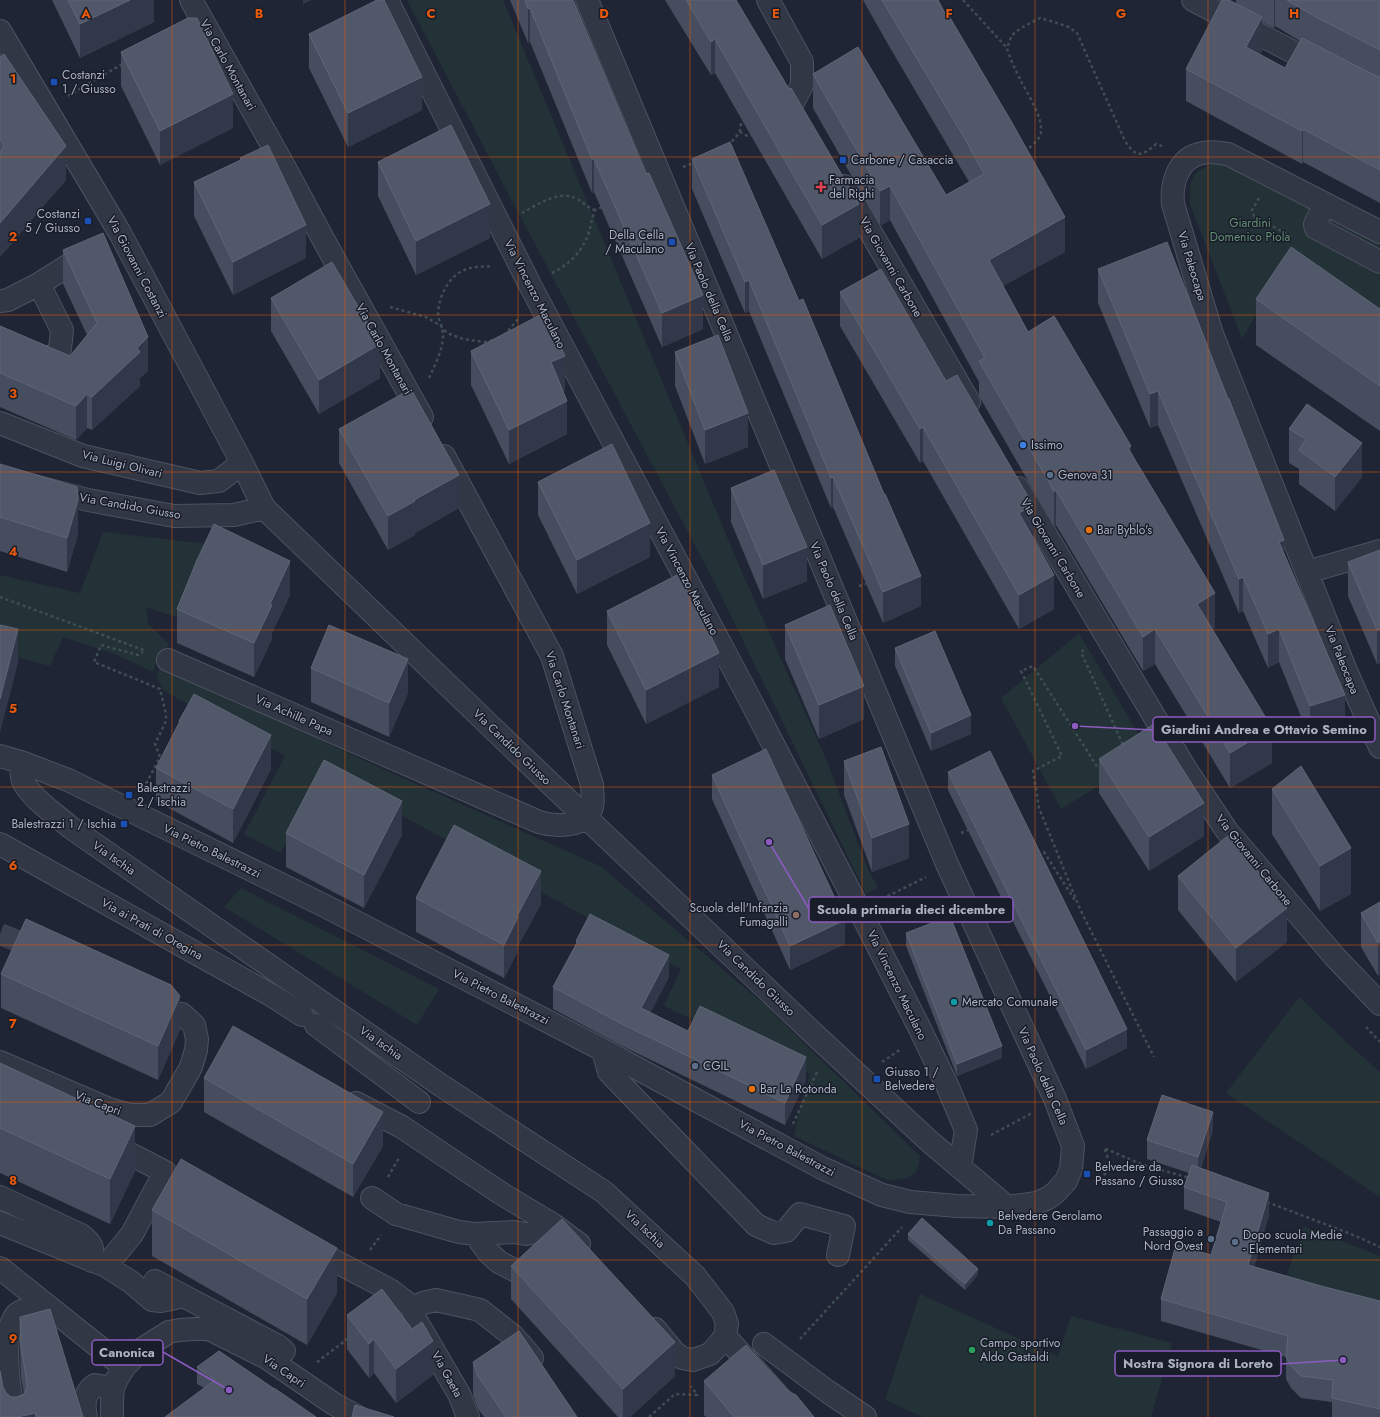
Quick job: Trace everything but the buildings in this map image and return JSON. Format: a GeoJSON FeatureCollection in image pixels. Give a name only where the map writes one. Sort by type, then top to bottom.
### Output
{"type":"FeatureCollection","features":[{"type":"Feature","properties":{"kind":"street","name":"Via Carlo Montanari"},"geometry":{"type":"LineString","coordinates":[[191,0],[285,168],[552,656],[592,785],[593,802],[591,809],[586,816]]}},
{"type":"Feature","properties":{"kind":"street","name":"Via Vincenzo Maculano"},"geometry":{"type":"LineString","coordinates":[[387,0],[530,285],[856,902],[919,1027],[947,1085],[966,1130],[960,1167]]}},
{"type":"Feature","properties":{"kind":"street","name":"Via Paolo della Cella"},"geometry":{"type":"LineString","coordinates":[[587,0],[948,864],[1055,1099],[1073,1146],[1071,1169],[1066,1181],[1056,1192],[1037,1203],[1007,1207]]}},
{"type":"Feature","properties":{"kind":"street"},"geometry":{"type":"LineString","coordinates":[[768,0],[802,62],[802,85],[794,101]]}},
{"type":"Feature","properties":{"kind":"street"},"geometry":{"type":"LineString","coordinates":[[1193,0],[1338,75]]}},
{"type":"Feature","properties":{"kind":"street","name":"Via Giovanni Costanzi"},"geometry":{"type":"LineString","coordinates":[[0,31],[120,233],[242,463],[264,508]]}},
{"type":"Feature","properties":{"kind":"street"},"geometry":{"type":"LineString","coordinates":[[782,81],[805,120]]}},
{"type":"Feature","properties":{"kind":"street","name":"Via Paleocapa"},"geometry":{"type":"LineString","coordinates":[[1380,232],[1228,154],[1212,152],[1192,156],[1183,162],[1174,181],[1172,192],[1173,204],[1212,334],[1346,671],[1380,747]]}},
{"type":"Feature","properties":{"kind":"street","name":"Via Giovanni Carbone"},"geometry":{"type":"LineString","coordinates":[[833,167],[978,419]]}},
{"type":"Feature","properties":{"kind":"street"},"geometry":{"type":"LineString","coordinates":[[1325,204],[1315,224],[1316,228],[1380,262]]}},
{"type":"Feature","properties":{"kind":"street"},"geometry":{"type":"LineString","coordinates":[[0,301],[8,300],[39,284],[120,233]]}},
{"type":"Feature","properties":{"kind":"street"},"geometry":{"type":"LineString","coordinates":[[0,344],[34,356],[52,358],[60,349],[62,330],[39,284]]}},
{"type":"Feature","properties":{"kind":"street","name":"Via Luigi Olivari"},"geometry":{"type":"LineString","coordinates":[[0,423],[84,456],[200,483],[219,481],[242,463]]}},
{"type":"Feature","properties":{"kind":"street","name":"Via Giovanni Carbone"},"geometry":{"type":"LineString","coordinates":[[1009,472],[1185,768],[1227,831],[1335,957],[1380,1004]]}},
{"type":"Feature","properties":{"kind":"street","name":"Via Candido Giusso"},"geometry":{"type":"LineString","coordinates":[[0,477],[88,500],[174,516],[234,515],[264,508],[528,762],[929,1141],[960,1167]]}},
{"type":"Feature","properties":{"kind":"street"},"geometry":{"type":"LineString","coordinates":[[1307,572],[1380,551]]}},
{"type":"Feature","properties":{"kind":"street","name":"Via Achille Papa"},"geometry":{"type":"LineString","coordinates":[[168,660],[539,822],[562,825],[575,824],[586,816]]}},
{"type":"Feature","properties":{"kind":"street","name":"Via Pietro Balestrazzi"},"geometry":{"type":"LineString","coordinates":[[0,756],[21,762],[68,780],[308,898],[603,1050],[822,1168],[882,1195],[910,1202],[957,1206],[1007,1207]]}},
{"type":"Feature","properties":{"kind":"street","name":"Via Ischia"},"geometry":{"type":"LineString","coordinates":[[21,762],[23,780],[27,787],[38,799],[70,827],[439,1084],[604,1192],[695,1276],[723,1312],[727,1324],[725,1336]]}},
{"type":"Feature","properties":{"kind":"street","name":"Via ai Prati di Oregina"},"geometry":{"type":"LineString","coordinates":[[0,844],[271,995],[309,1020],[419,1102]]}},
{"type":"Feature","properties":{"kind":"street","name":"Via Capri"},"geometry":{"type":"LineString","coordinates":[[0,1062],[109,1109],[130,1115],[150,1115],[170,1102],[191,1067],[196,1050],[197,1039],[194,1025],[182,1014]]}},
{"type":"Feature","properties":{"kind":"street"},"geometry":{"type":"LineString","coordinates":[[603,1050],[609,1072],[756,1225],[774,1233],[786,1231],[800,1214],[844,1226],[838,1255]]}},
{"type":"Feature","properties":{"kind":"street"},"geometry":{"type":"LineString","coordinates":[[336,1092],[402,1127],[502,1194],[552,1224],[594,1257]]}},
{"type":"Feature","properties":{"kind":"street"},"geometry":{"type":"LineString","coordinates":[[86,1132],[172,1176],[132,1234],[99,1264]]}},
{"type":"Feature","properties":{"kind":"street"},"geometry":{"type":"LineString","coordinates":[[960,1167],[1007,1207]]}},
{"type":"Feature","properties":{"kind":"street"},"geometry":{"type":"LineString","coordinates":[[0,1196],[81,1234],[91,1243],[99,1264]]}},
{"type":"Feature","properties":{"kind":"street"},"geometry":{"type":"LineString","coordinates":[[372,1198],[396,1214],[458,1232],[475,1234],[508,1232],[526,1234],[540,1231],[552,1224]]}},
{"type":"Feature","properties":{"kind":"street"},"geometry":{"type":"LineString","coordinates":[[0,1223],[99,1264],[131,1282],[152,1300],[161,1301],[184,1296]]}},
{"type":"Feature","properties":{"kind":"street"},"geometry":{"type":"LineString","coordinates":[[475,1234],[488,1252],[499,1262],[522,1274]]}},
{"type":"Feature","properties":{"kind":"street"},"geometry":{"type":"LineString","coordinates":[[292,1238],[407,1302],[423,1303],[436,1300],[480,1310],[499,1324],[523,1347],[542,1372]]}},
{"type":"Feature","properties":{"kind":"street"},"geometry":{"type":"LineString","coordinates":[[0,1268],[124,1367]]}},
{"type":"Feature","properties":{"kind":"street","name":"Via Capri"},"geometry":{"type":"LineString","coordinates":[[155,1281],[278,1346],[284,1351]]}},
{"type":"Feature","properties":{"kind":"street"},"geometry":{"type":"LineString","coordinates":[[15,1417],[3,1362],[3,1337],[16,1314],[42,1302]]}},
{"type":"Feature","properties":{"kind":"street","name":"Via Gaeta"},"geometry":{"type":"LineString","coordinates":[[407,1302],[414,1317],[459,1394],[468,1417]]}},
{"type":"Feature","properties":{"kind":"street"},"geometry":{"type":"LineString","coordinates":[[644,1316],[674,1352],[682,1358],[693,1360],[710,1354],[725,1336],[797,1417]]}},
{"type":"Feature","properties":{"kind":"street","name":"Via Capri"},"geometry":{"type":"LineString","coordinates":[[112,1417],[112,1400],[117,1379],[124,1367],[142,1349],[169,1332],[209,1329],[267,1358],[334,1404],[358,1417]]}},
{"type":"Feature","properties":{"kind":"street"},"geometry":{"type":"LineString","coordinates":[[764,1344],[865,1417]]}},
{"type":"Feature","properties":{"kind":"street"},"geometry":{"type":"LineString","coordinates":[[720,1371],[740,1352]]}},
{"type":"Feature","properties":{"kind":"street"},"geometry":{"type":"LineString","coordinates":[[86,1417],[84,1407],[86,1396],[90,1389],[95,1386],[114,1388]]}},
{"type":"Feature","properties":{"kind":"path"},"geometry":{"type":"LineString","coordinates":[[963,0],[1007,48],[1012,63],[1036,110],[1042,132],[1036,143],[1020,154]]}},
{"type":"Feature","properties":{"kind":"path"},"geometry":{"type":"LineString","coordinates":[[1007,48],[1012,35],[1021,28],[1040,18],[1069,28],[1077,33],[1124,141],[1133,152],[1140,154],[1147,152],[1156,144],[1166,148]]}},
{"type":"Feature","properties":{"kind":"path"},"geometry":{"type":"LineString","coordinates":[[47,108],[127,61]]}},
{"type":"Feature","properties":{"kind":"path"},"geometry":{"type":"LineString","coordinates":[[727,148],[740,132],[742,122],[748,118]]}},
{"type":"Feature","properties":{"kind":"path"},"geometry":{"type":"LineString","coordinates":[[740,132],[744,135],[750,136],[756,134]]}},
{"type":"Feature","properties":{"kind":"path"},"geometry":{"type":"LineString","coordinates":[[682,168],[695,163]]}},
{"type":"Feature","properties":{"kind":"path"},"geometry":{"type":"LineString","coordinates":[[520,214],[557,197],[568,196],[577,199],[587,208],[595,210],[608,205]]}},
{"type":"Feature","properties":{"kind":"path"},"geometry":{"type":"LineString","coordinates":[[1259,198],[1252,210],[1254,216],[1308,246],[1316,228]]}},
{"type":"Feature","properties":{"kind":"path"},"geometry":{"type":"LineString","coordinates":[[546,276],[562,268],[573,260],[589,233],[591,220],[595,210]]}},
{"type":"Feature","properties":{"kind":"path"},"geometry":{"type":"LineString","coordinates":[[428,380],[438,358],[441,347],[443,335],[438,314],[441,298],[448,284],[457,274],[467,269],[494,265]]}},
{"type":"Feature","properties":{"kind":"path"},"geometry":{"type":"LineString","coordinates":[[387,306],[426,317],[441,326],[447,333],[473,342],[494,340],[503,335],[523,314]]}},
{"type":"Feature","properties":{"kind":"path"},"geometry":{"type":"LineString","coordinates":[[0,596],[168,660]]}},
{"type":"Feature","properties":{"kind":"path"},"geometry":{"type":"LineString","coordinates":[[140,787],[147,782],[160,757],[155,744],[166,721],[166,714],[160,688],[94,662],[101,646],[138,655],[145,650]]}},
{"type":"Feature","properties":{"kind":"path"},"geometry":{"type":"LineString","coordinates":[[1086,649],[1081,652],[1124,749]]}},
{"type":"Feature","properties":{"kind":"path"},"geometry":{"type":"LineString","coordinates":[[1106,765],[1098,768],[1032,666],[1021,671],[1062,756],[1033,771],[1039,808],[1080,909],[1154,1057]]}},
{"type":"Feature","properties":{"kind":"path"},"geometry":{"type":"LineString","coordinates":[[963,833],[968,830]]}},
{"type":"Feature","properties":{"kind":"path"},"geometry":{"type":"LineString","coordinates":[[1034,859],[1044,852],[1080,909]]}},
{"type":"Feature","properties":{"kind":"path"},"geometry":{"type":"LineString","coordinates":[[878,901],[932,874]]}},
{"type":"Feature","properties":{"kind":"path"},"geometry":{"type":"LineString","coordinates":[[993,909],[1013,900]]}},
{"type":"Feature","properties":{"kind":"path"},"geometry":{"type":"LineString","coordinates":[[882,1062],[901,1049]]}},
{"type":"Feature","properties":{"kind":"path"},"geometry":{"type":"LineString","coordinates":[[791,1129],[819,1068]]}},
{"type":"Feature","properties":{"kind":"path"},"geometry":{"type":"LineString","coordinates":[[985,1138],[1033,1112]]}},
{"type":"Feature","properties":{"kind":"path"},"geometry":{"type":"LineString","coordinates":[[1112,1169],[1104,1148],[1143,1166],[1196,1180]]}},
{"type":"Feature","properties":{"kind":"path"},"geometry":{"type":"LineString","coordinates":[[1090,1185],[1112,1169],[1143,1166]]}},
{"type":"Feature","properties":{"kind":"path"},"geometry":{"type":"LineString","coordinates":[[1264,1200],[1380,1247]]}},
{"type":"Feature","properties":{"kind":"path"},"geometry":{"type":"LineString","coordinates":[[783,1358],[906,1222]]}},
{"type":"Feature","properties":{"kind":"path"},"geometry":{"type":"LineString","coordinates":[[316,1364],[356,1332]]}},
{"type":"Feature","properties":{"kind":"path"},"geometry":{"type":"LineString","coordinates":[[648,1417],[675,1394],[697,1394],[681,1371],[693,1360]]}},
{"type":"Feature","properties":{"kind":"green space"},"geometry":{"type":"Polygon","coordinates":[[[407,0],[503,0],[740,568],[826,759],[868,869],[878,888],[866,894],[716,585],[407,0]]]}},
{"type":"Feature","properties":{"kind":"green space","name":"Giardini Domenico Piola"},"geometry":{"type":"Polygon","coordinates":[[[1212,164],[1228,165],[1380,244],[1380,312],[1288,259],[1242,339],[1190,204],[1192,179],[1199,171],[1212,164]]]}},
{"type":"Feature","properties":{"kind":"green space"},"geometry":{"type":"Polygon","coordinates":[[[103,532],[208,544],[182,619],[146,607],[148,624],[170,645],[159,655],[153,672],[115,654],[63,637],[50,666],[0,653],[0,575],[80,593],[103,532]]]}},
{"type":"Feature","properties":{"kind":"green space"},"geometry":{"type":"Polygon","coordinates":[[[1079,633],[1150,754],[1061,809],[1001,698],[1079,633]]]}},
{"type":"Feature","properties":{"kind":"green space"},"geometry":{"type":"Polygon","coordinates":[[[161,666],[376,766],[600,866],[766,1006],[920,1156],[919,1164],[915,1173],[907,1178],[889,1181],[794,1136],[802,1099],[810,1074],[664,1006],[681,969],[321,771],[281,853],[244,834],[285,756],[164,691],[156,677],[161,666]]]}},
{"type":"Feature","properties":{"kind":"green space"},"geometry":{"type":"Polygon","coordinates":[[[241,888],[439,989],[417,1025],[224,907],[241,888]]]}},
{"type":"Feature","properties":{"kind":"green space"},"geometry":{"type":"Polygon","coordinates":[[[1299,997],[1380,1072],[1380,1197],[1226,1093],[1299,997]]]}},
{"type":"Feature","properties":{"kind":"green space"},"geometry":{"type":"Polygon","coordinates":[[[1304,1226],[1380,1256],[1380,1317],[1283,1285],[1304,1226]]]}},
{"type":"Feature","properties":{"kind":"green space","name":"Campo sportivo Aldo Gastaldi"},"geometry":{"type":"Polygon","coordinates":[[[920,1294],[1058,1356],[1071,1316],[1172,1343],[1151,1417],[923,1417],[885,1400],[920,1294]]]}},
{"type":"Feature","properties":{"kind":"tunnel"},"geometry":{"type":"LineString","coordinates":[[0,934],[45,952]]}},
{"type":"Feature","properties":{"kind":"place","name":"Costanzi 1 / Giusso"},"geometry":{"type":"Point","coordinates":[54,82]}},
{"type":"Feature","properties":{"kind":"place","name":"Carbone / Casaccia"},"geometry":{"type":"Point","coordinates":[843,160]}},
{"type":"Feature","properties":{"kind":"place","name":"Farmacia del Righi"},"geometry":{"type":"Point","coordinates":[821,187]}},
{"type":"Feature","properties":{"kind":"place","name":"Costanzi 5 / Giusso"},"geometry":{"type":"Point","coordinates":[88,221]}},
{"type":"Feature","properties":{"kind":"place","name":"Della Cella / Maculano"},"geometry":{"type":"Point","coordinates":[672,242]}},
{"type":"Feature","properties":{"kind":"place","name":"Issimo"},"geometry":{"type":"Point","coordinates":[1023,445]}},
{"type":"Feature","properties":{"kind":"place","name":"Genova 31"},"geometry":{"type":"Point","coordinates":[1050,475]}},
{"type":"Feature","properties":{"kind":"place","name":"Bar Byblo's"},"geometry":{"type":"Point","coordinates":[1089,530]}},
{"type":"Feature","properties":{"kind":"place","name":"Giardini Andrea e Ottavio Semino"},"geometry":{"type":"Point","coordinates":[1075,726]}},
{"type":"Feature","properties":{"kind":"place","name":"Balestrazzi 2 / Ischia"},"geometry":{"type":"Point","coordinates":[129,795]}},
{"type":"Feature","properties":{"kind":"place","name":"Balestrazzi 1 / Ischia"},"geometry":{"type":"Point","coordinates":[124,824]}},
{"type":"Feature","properties":{"kind":"place","name":"Scuola primaria dieci dicembre"},"geometry":{"type":"Point","coordinates":[769,842]}},
{"type":"Feature","properties":{"kind":"place","name":"Scuola dell'Infanzia Fumagalli"},"geometry":{"type":"Point","coordinates":[796,915]}},
{"type":"Feature","properties":{"kind":"place","name":"Mercato Comunale"},"geometry":{"type":"Point","coordinates":[954,1002]}},
{"type":"Feature","properties":{"kind":"place","name":"CGIL"},"geometry":{"type":"Point","coordinates":[695,1066]}},
{"type":"Feature","properties":{"kind":"place","name":"Giusso 1 / Belvedere"},"geometry":{"type":"Point","coordinates":[877,1079]}},
{"type":"Feature","properties":{"kind":"place","name":"Bar La Rotonda"},"geometry":{"type":"Point","coordinates":[752,1089]}},
{"type":"Feature","properties":{"kind":"place","name":"Belvedere da Passano / Giusso"},"geometry":{"type":"Point","coordinates":[1087,1174]}},
{"type":"Feature","properties":{"kind":"place","name":"Belvedere Gerolamo Da Passano"},"geometry":{"type":"Point","coordinates":[990,1223]}},
{"type":"Feature","properties":{"kind":"place","name":"Passaggio a Nord Ovest"},"geometry":{"type":"Point","coordinates":[1211,1239]}},
{"type":"Feature","properties":{"kind":"place","name":"Dopo scuola Medie - Elementari"},"geometry":{"type":"Point","coordinates":[1235,1242]}},
{"type":"Feature","properties":{"kind":"place","name":"Campo sportivo Aldo Gastaldi"},"geometry":{"type":"Point","coordinates":[972,1350]}},
{"type":"Feature","properties":{"kind":"place","name":"Nostra Signora di Loreto"},"geometry":{"type":"Point","coordinates":[1343,1360]}},
{"type":"Feature","properties":{"kind":"place","name":"Canonica"},"geometry":{"type":"Point","coordinates":[229,1390]}}]}
